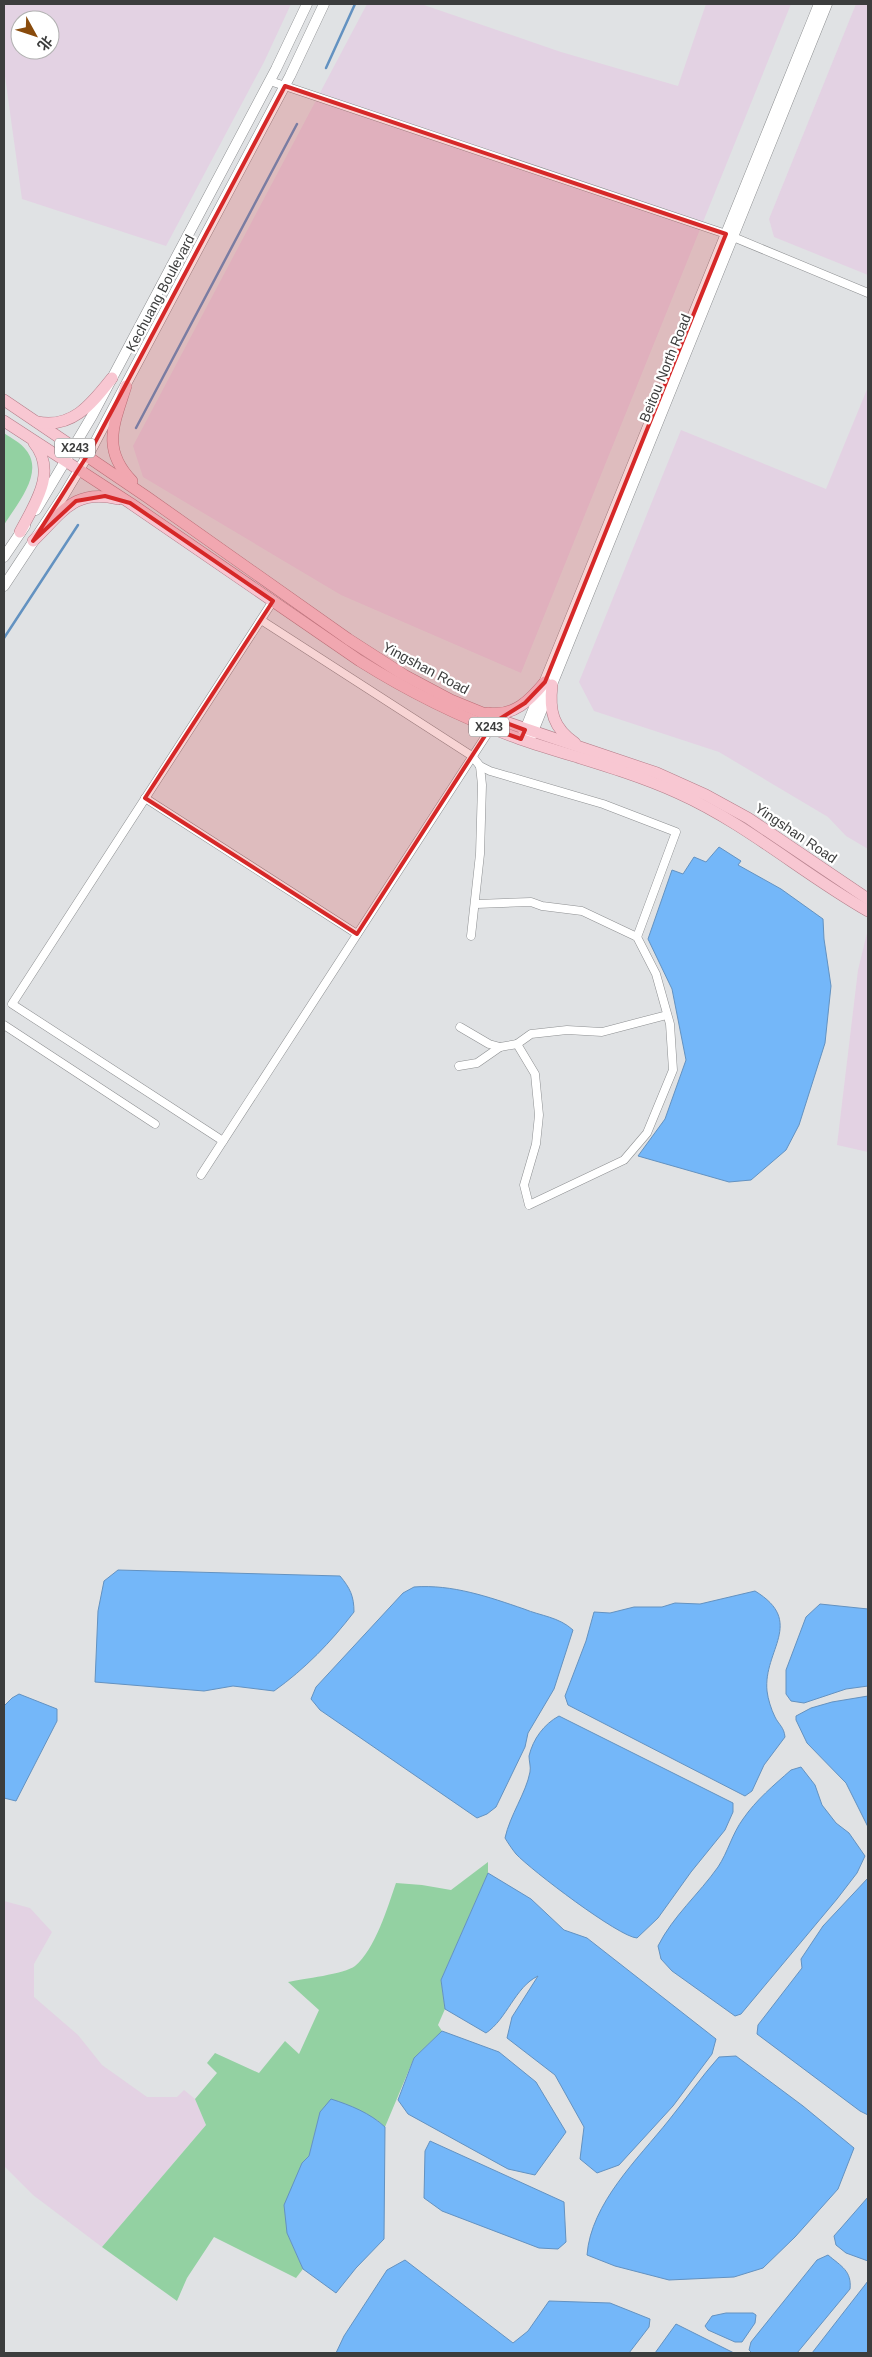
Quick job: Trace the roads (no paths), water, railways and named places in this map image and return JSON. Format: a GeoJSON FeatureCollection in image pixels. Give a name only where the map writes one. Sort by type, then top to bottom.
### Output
{"type":"FeatureCollection","features":[{"type":"Feature","properties":{"kind":"main road","name":"Kechuang Boulevard"},"geometry":{"type":"LineString","coordinates":[[4,557],[74,448],[270,81],[307,4]]}},
{"type":"Feature","properties":{"kind":"main road","name":"Kechuang Boulevard"},"geometry":{"type":"LineString","coordinates":[[4,586],[87,457],[285,86],[324,4]]}},
{"type":"Feature","properties":{"kind":"main road","name":"Beitou North Road"},"geometry":{"type":"LineString","coordinates":[[527,736],[729,235],[819,4]]}},
{"type":"Feature","properties":{"kind":"main road","name":"Beitou North Road"},"geometry":{"type":"LineString","coordinates":[[729,235],[827,4]]}},
{"type":"Feature","properties":{"kind":"main road"},"geometry":{"type":"LineString","coordinates":[[35,421],[56,423],[76,416],[88,407],[112,378]]}},
{"type":"Feature","properties":{"kind":"main road"},"geometry":{"type":"LineString","coordinates":[[126,386],[114,424],[112,446],[120,467],[147,496]]}},
{"type":"Feature","properties":{"kind":"main road","name":"Yingshan Road"},"geometry":{"type":"LineString","coordinates":[[4,400],[147,496],[366,652],[427,688],[527,736],[653,783],[702,804],[742,827],[868,911]]}},
{"type":"Feature","properties":{"kind":"main road","name":"Yingshan Road"},"geometry":{"type":"LineString","coordinates":[[4,421],[130,502],[273,601],[392,680],[446,709],[490,728],[588,750],[656,773],[720,802],[868,899]]}},
{"type":"Feature","properties":{"kind":"main road"},"geometry":{"type":"LineString","coordinates":[[20,532],[44,479],[43,459],[32,440]]}},
{"type":"Feature","properties":{"kind":"main road"},"geometry":{"type":"LineString","coordinates":[[33,541],[71,504],[81,498],[99,495],[130,502]]}},
{"type":"Feature","properties":{"kind":"main road"},"geometry":{"type":"LineString","coordinates":[[475,710],[494,714],[514,710],[548,683]]}},
{"type":"Feature","properties":{"kind":"main road"},"geometry":{"type":"LineString","coordinates":[[548,683],[554,722],[566,736],[588,750]]}},
{"type":"Feature","properties":{"kind":"street"},"geometry":{"type":"LineString","coordinates":[[270,81],[729,235],[868,292]]}},
{"type":"Feature","properties":{"kind":"street"},"geometry":{"type":"LineString","coordinates":[[223,1141],[12,1004],[273,601]]}},
{"type":"Feature","properties":{"kind":"street"},"geometry":{"type":"LineString","coordinates":[[261,620],[472,756],[480,766],[482,785],[480,854],[471,936]]}},
{"type":"Feature","properties":{"kind":"street"},"geometry":{"type":"LineString","coordinates":[[201,1175],[490,728]]}},
{"type":"Feature","properties":{"kind":"street"},"geometry":{"type":"LineString","coordinates":[[480,766],[603,804],[676,832],[637,937]]}},
{"type":"Feature","properties":{"kind":"street"},"geometry":{"type":"LineString","coordinates":[[145,798],[357,934]]}},
{"type":"Feature","properties":{"kind":"street"},"geometry":{"type":"LineString","coordinates":[[476,904],[532,902],[542,906],[582,911],[637,937],[656,974],[670,1024],[673,1070],[646,1133],[624,1160],[529,1205],[524,1185],[536,1144],[539,1115],[535,1074],[517,1044]]}},
{"type":"Feature","properties":{"kind":"street"},"geometry":{"type":"LineString","coordinates":[[460,1027],[489,1044],[500,1046],[517,1044],[531,1034],[566,1030],[602,1032],[667,1015]]}},
{"type":"Feature","properties":{"kind":"street"},"geometry":{"type":"LineString","coordinates":[[4,1025],[155,1124]]}},
{"type":"Feature","properties":{"kind":"street"},"geometry":{"type":"LineString","coordinates":[[459,1066],[477,1063],[500,1046]]}},
{"type":"Feature","properties":{"kind":"water"},"geometry":{"type":"Polygon","coordinates":[[[719,847],[741,861],[738,865],[781,889],[823,919],[831,986],[825,1043],[799,1125],[786,1150],[751,1180],[729,1182],[638,1156],[665,1119],[686,1060],[672,989],[648,939],[672,870],[683,874],[694,857],[706,862],[719,847]]]}},
{"type":"Feature","properties":{"kind":"water"},"geometry":{"type":"Polygon","coordinates":[[[118,1570],[340,1576],[351,1592],[354,1612],[317,1654],[274,1691],[233,1686],[204,1691],[95,1682],[98,1611],[104,1581],[118,1570]]]}},
{"type":"Feature","properties":{"kind":"water"},"geometry":{"type":"Polygon","coordinates":[[[414,1587],[442,1587],[484,1596],[556,1619],[573,1630],[554,1689],[528,1733],[525,1747],[496,1807],[487,1814],[477,1818],[320,1710],[311,1699],[316,1687],[403,1593],[414,1587]]]}},
{"type":"Feature","properties":{"kind":"water"},"geometry":{"type":"Polygon","coordinates":[[[755,1591],[770,1603],[778,1614],[780,1625],[779,1637],[767,1676],[767,1691],[772,1711],[785,1737],[764,1765],[752,1791],[745,1796],[568,1705],[565,1696],[586,1641],[594,1612],[610,1613],[634,1607],[662,1607],[675,1603],[700,1604],[755,1591]]]}},
{"type":"Feature","properties":{"kind":"water"},"geometry":{"type":"Polygon","coordinates":[[[820,1604],[868,1609],[868,1686],[846,1689],[804,1703],[791,1701],[786,1694],[786,1670],[806,1617],[820,1604]]]}},
{"type":"Feature","properties":{"kind":"water"},"geometry":{"type":"Polygon","coordinates":[[[19,1694],[57,1709],[57,1721],[16,1801],[4,1798],[4,1706],[19,1694]]]}},
{"type":"Feature","properties":{"kind":"water"},"geometry":{"type":"Polygon","coordinates":[[[868,1696],[868,1827],[846,1783],[807,1743],[796,1720],[796,1716],[811,1708],[832,1702],[868,1696]]]}},
{"type":"Feature","properties":{"kind":"water"},"geometry":{"type":"Polygon","coordinates":[[[559,1716],[733,1803],[733,1812],[725,1830],[691,1872],[658,1918],[637,1938],[613,1927],[556,1887],[516,1854],[505,1838],[510,1821],[528,1780],[530,1770],[529,1756],[533,1744],[544,1728],[559,1716]]]}},
{"type":"Feature","properties":{"kind":"water"},"geometry":{"type":"Polygon","coordinates":[[[801,1767],[815,1785],[822,1805],[836,1823],[849,1833],[865,1856],[857,1873],[837,1899],[741,2014],[735,2016],[672,1971],[661,1959],[658,1946],[671,1925],[718,1867],[739,1825],[748,1812],[791,1770],[801,1767]]]}},
{"type":"Feature","properties":{"kind":"water"},"geometry":{"type":"Polygon","coordinates":[[[488,1873],[531,1899],[564,1930],[587,1938],[716,2039],[712,2054],[673,2106],[619,2165],[597,2173],[580,2159],[584,2127],[555,2075],[507,2038],[512,2017],[538,1976],[523,1988],[500,2020],[486,2033],[445,2009],[441,1980],[488,1873]]]}},
{"type":"Feature","properties":{"kind":"water"},"geometry":{"type":"Polygon","coordinates":[[[868,1878],[868,2115],[757,2034],[758,2025],[802,1968],[801,1959],[823,1926],[868,1878]]]}},
{"type":"Feature","properties":{"kind":"water"},"geometry":{"type":"Polygon","coordinates":[[[442,2031],[499,2052],[536,2082],[566,2132],[535,2175],[508,2169],[408,2114],[398,2100],[414,2058],[442,2031]]]}},
{"type":"Feature","properties":{"kind":"water"},"geometry":{"type":"Polygon","coordinates":[[[736,2056],[803,2106],[854,2148],[838,2189],[795,2237],[763,2268],[734,2277],[669,2280],[615,2266],[587,2255],[590,2236],[597,2217],[630,2166],[719,2057],[736,2056]]]}},
{"type":"Feature","properties":{"kind":"water"},"geometry":{"type":"Polygon","coordinates":[[[331,2099],[360,2110],[385,2127],[384,2239],[356,2268],[336,2293],[303,2269],[287,2233],[284,2205],[302,2163],[309,2156],[320,2112],[331,2099]]]}},
{"type":"Feature","properties":{"kind":"water"},"geometry":{"type":"Polygon","coordinates":[[[430,2141],[564,2202],[566,2242],[558,2249],[539,2248],[442,2211],[424,2198],[425,2151],[430,2141]]]}},
{"type":"Feature","properties":{"kind":"water"},"geometry":{"type":"Polygon","coordinates":[[[868,2197],[868,2261],[846,2253],[836,2245],[834,2236],[868,2197]]]}},
{"type":"Feature","properties":{"kind":"water"},"geometry":{"type":"Polygon","coordinates":[[[828,2255],[845,2269],[849,2278],[850,2289],[797,2353],[752,2353],[749,2350],[751,2342],[817,2260],[828,2255]]]}},
{"type":"Feature","properties":{"kind":"water"},"geometry":{"type":"Polygon","coordinates":[[[405,2260],[513,2343],[528,2331],[549,2301],[610,2303],[650,2319],[649,2327],[629,2353],[336,2353],[344,2336],[387,2270],[405,2260]]]}},
{"type":"Feature","properties":{"kind":"water"},"geometry":{"type":"Polygon","coordinates":[[[868,2281],[868,2353],[812,2353],[868,2281]]]}},
{"type":"Feature","properties":{"kind":"water"},"geometry":{"type":"Polygon","coordinates":[[[726,2313],[753,2313],[756,2315],[755,2323],[742,2342],[735,2342],[708,2330],[705,2326],[712,2316],[726,2313]]]}},
{"type":"Feature","properties":{"kind":"water"},"geometry":{"type":"Polygon","coordinates":[[[676,2324],[734,2353],[655,2353],[676,2324]]]}},
{"type":"Feature","properties":{"kind":"waterway"},"geometry":{"type":"LineString","coordinates":[[326,68],[355,4]]}},
{"type":"Feature","properties":{"kind":"waterway"},"geometry":{"type":"LineString","coordinates":[[136,428],[297,124]]}},
{"type":"Feature","properties":{"kind":"waterway"},"geometry":{"type":"LineString","coordinates":[[4,638],[78,525]]}}]}
